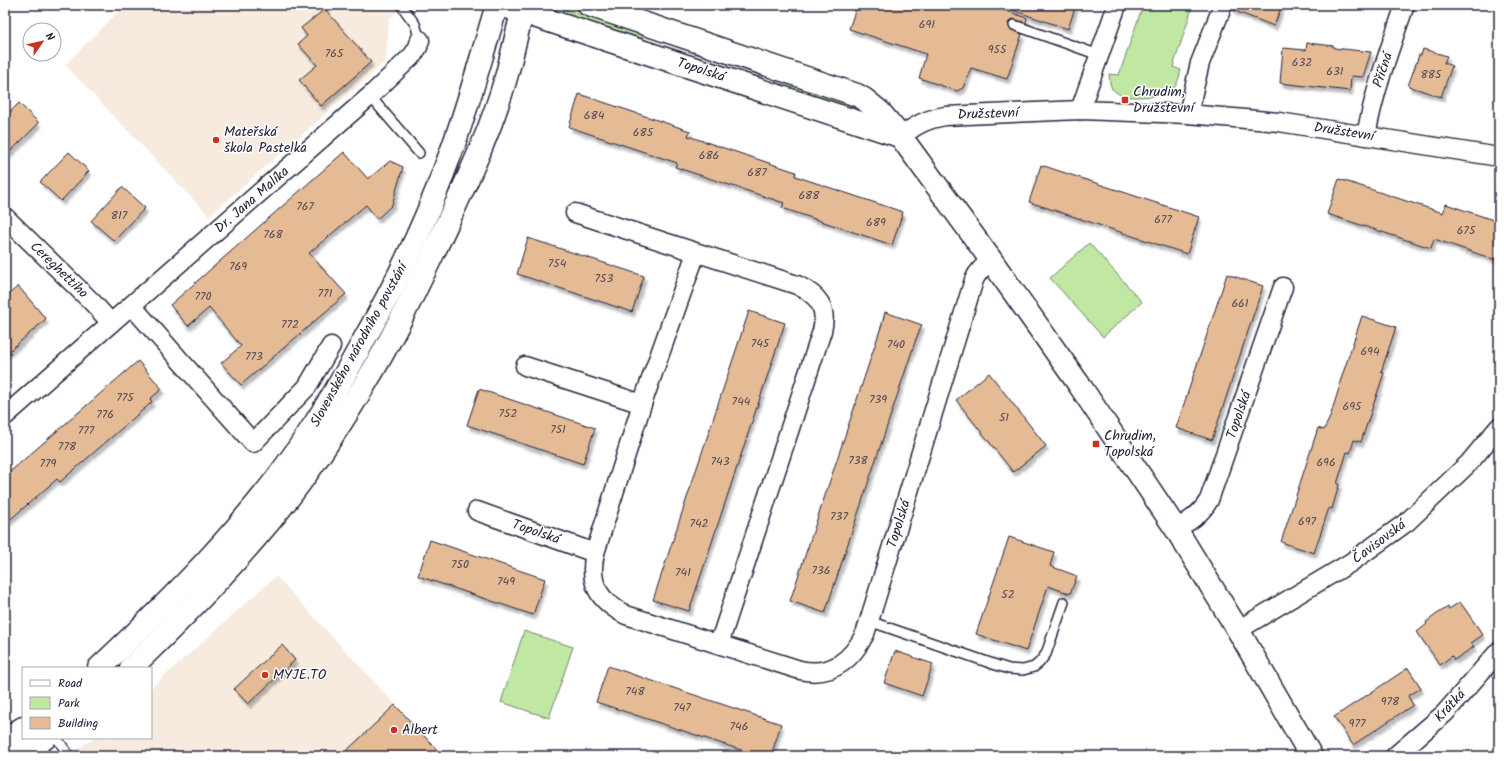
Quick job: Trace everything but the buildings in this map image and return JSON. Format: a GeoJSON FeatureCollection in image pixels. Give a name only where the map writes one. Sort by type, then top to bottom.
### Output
{"type":"FeatureCollection","features":[{"type":"Feature","properties":{"kind":"main road","name":"Slovenského národního povstání"},"geometry":{"type":"LineString","coordinates":[[100,667],[168,602],[223,543],[276,478],[307,436],[338,388],[390,294],[421,228],[447,164],[497,5]]}},
{"type":"Feature","properties":{"kind":"main road","name":"Topolská"},"geometry":{"type":"LineString","coordinates":[[501,5],[523,8],[901,136]]}},
{"type":"Feature","properties":{"kind":"main road","name":"Topolská"},"geometry":{"type":"LineString","coordinates":[[589,5],[857,95],[880,112],[901,136],[991,260],[1078,383],[1176,529],[1238,630],[1312,756]]}},
{"type":"Feature","properties":{"kind":"main road","name":"Slovenského národního povstání"},"geometry":{"type":"LineString","coordinates":[[132,667],[196,604],[269,522],[312,466],[366,383],[411,299],[476,159],[507,74],[523,8]]}},
{"type":"Feature","properties":{"kind":"main road"},"geometry":{"type":"LineString","coordinates":[[5,740],[22,729]]}},
{"type":"Feature","properties":{"kind":"main road"},"geometry":{"type":"LineString","coordinates":[[19,756],[44,739]]}},
{"type":"Feature","properties":{"kind":"street"},"geometry":{"type":"LineString","coordinates":[[1080,110],[1117,5]]}},
{"type":"Feature","properties":{"kind":"street"},"geometry":{"type":"LineString","coordinates":[[1188,114],[1200,63],[1223,5]]}},
{"type":"Feature","properties":{"kind":"street","name":"Příčná"},"geometry":{"type":"LineString","coordinates":[[1366,136],[1375,95],[1405,5]]}},
{"type":"Feature","properties":{"kind":"street","name":"Dr. Jana Malíka"},"geometry":{"type":"LineString","coordinates":[[5,416],[370,96],[413,55],[418,48],[420,40]]}},
{"type":"Feature","properties":{"kind":"street","name":"Družstevní"},"geometry":{"type":"LineString","coordinates":[[901,136],[922,122],[945,116],[1080,110],[1188,114],[1279,122],[1499,157]]}},
{"type":"Feature","properties":{"kind":"street"},"geometry":{"type":"LineString","coordinates":[[575,213],[797,285],[806,289],[818,300],[822,308],[824,317],[822,331],[719,644]]}},
{"type":"Feature","properties":{"kind":"street","name":"Cereghettiho"},"geometry":{"type":"LineString","coordinates":[[5,217],[94,303],[111,323]]}},
{"type":"Feature","properties":{"kind":"street","name":"Topolská"},"geometry":{"type":"LineString","coordinates":[[696,253],[642,404],[595,553],[593,565],[594,582],[601,596],[608,605],[626,616],[800,670],[815,673],[825,671],[840,664],[855,650],[865,634],[974,280],[983,266],[991,260]]}},
{"type":"Feature","properties":{"kind":"street","name":"Topolská"},"geometry":{"type":"LineString","coordinates":[[1176,529],[1196,517],[1209,500],[1283,287]]}},
{"type":"Feature","properties":{"kind":"street"},"geometry":{"type":"LineString","coordinates":[[132,306],[253,443],[307,387],[331,346]]}},
{"type":"Feature","properties":{"kind":"street"},"geometry":{"type":"LineString","coordinates":[[525,366],[642,404]]}},
{"type":"Feature","properties":{"kind":"street","name":"Čavisovská"},"geometry":{"type":"LineString","coordinates":[[1238,630],[1328,577],[1376,546],[1407,522],[1469,463],[1499,427]]}},
{"type":"Feature","properties":{"kind":"street","name":"Topolská"},"geometry":{"type":"LineString","coordinates":[[477,512],[595,553]]}},
{"type":"Feature","properties":{"kind":"street","name":"Krátká"},"geometry":{"type":"LineString","coordinates":[[1396,756],[1445,713],[1499,651]]}},
{"type":"Feature","properties":{"kind":"lane"},"geometry":{"type":"LineString","coordinates":[[401,5],[415,24],[420,40]]}},
{"type":"Feature","properties":{"kind":"lane"},"geometry":{"type":"LineString","coordinates":[[1014,25],[1099,55]]}},
{"type":"Feature","properties":{"kind":"lane"},"geometry":{"type":"LineString","coordinates":[[370,96],[419,153]]}},
{"type":"Feature","properties":{"kind":"lane"},"geometry":{"type":"LineString","coordinates":[[869,621],[996,665],[1009,669],[1023,670],[1034,667],[1043,658],[1064,602]]}},
{"type":"Feature","properties":{"kind":"lane"},"geometry":{"type":"LineString","coordinates":[[58,739],[70,756]]}},
{"type":"Feature","properties":{"kind":"shaded area","name":"Mateřská škola Pastelka"},"geometry":{"type":"Polygon","coordinates":[[[125,5],[405,5],[389,19],[386,61],[209,216],[65,65],[125,5]]]}},
{"type":"Feature","properties":{"kind":"shaded area"},"geometry":{"type":"Polygon","coordinates":[[[276,576],[443,756],[66,756],[93,739],[152,739],[152,687],[276,576]]]}},
{"type":"Feature","properties":{"kind":"green space"},"geometry":{"type":"Polygon","coordinates":[[[1143,5],[1193,5],[1173,67],[1181,70],[1176,85],[1166,94],[1146,97],[1123,96],[1112,89],[1109,74],[1119,75],[1143,5]]]}},
{"type":"Feature","properties":{"kind":"green space"},"geometry":{"type":"Polygon","coordinates":[[[564,9],[643,35],[641,40],[562,14],[564,9]]]}},
{"type":"Feature","properties":{"kind":"green space"},"geometry":{"type":"Polygon","coordinates":[[[777,80],[856,106],[855,111],[776,85],[777,80]]]}},
{"type":"Feature","properties":{"kind":"green space"},"geometry":{"type":"Polygon","coordinates":[[[1089,243],[1142,302],[1103,337],[1050,278],[1089,243]]]}},
{"type":"Feature","properties":{"kind":"green space"},"geometry":{"type":"Polygon","coordinates":[[[524,631],[573,647],[549,718],[501,702],[524,631]]]}},
{"type":"Feature","properties":{"kind":"place","name":"Chrudim, Družstevní"},"geometry":{"type":"Point","coordinates":[1125,100]}},
{"type":"Feature","properties":{"kind":"place","name":"Mateřská škola Pastelka"},"geometry":{"type":"Point","coordinates":[216,140]}},
{"type":"Feature","properties":{"kind":"place","name":"Chrudim, Topolská"},"geometry":{"type":"Point","coordinates":[1096,444]}},
{"type":"Feature","properties":{"kind":"place","name":"MYJE.TO"},"geometry":{"type":"Point","coordinates":[265,675]}},
{"type":"Feature","properties":{"kind":"place","name":"Albert"},"geometry":{"type":"Point","coordinates":[394,730]}}]}
